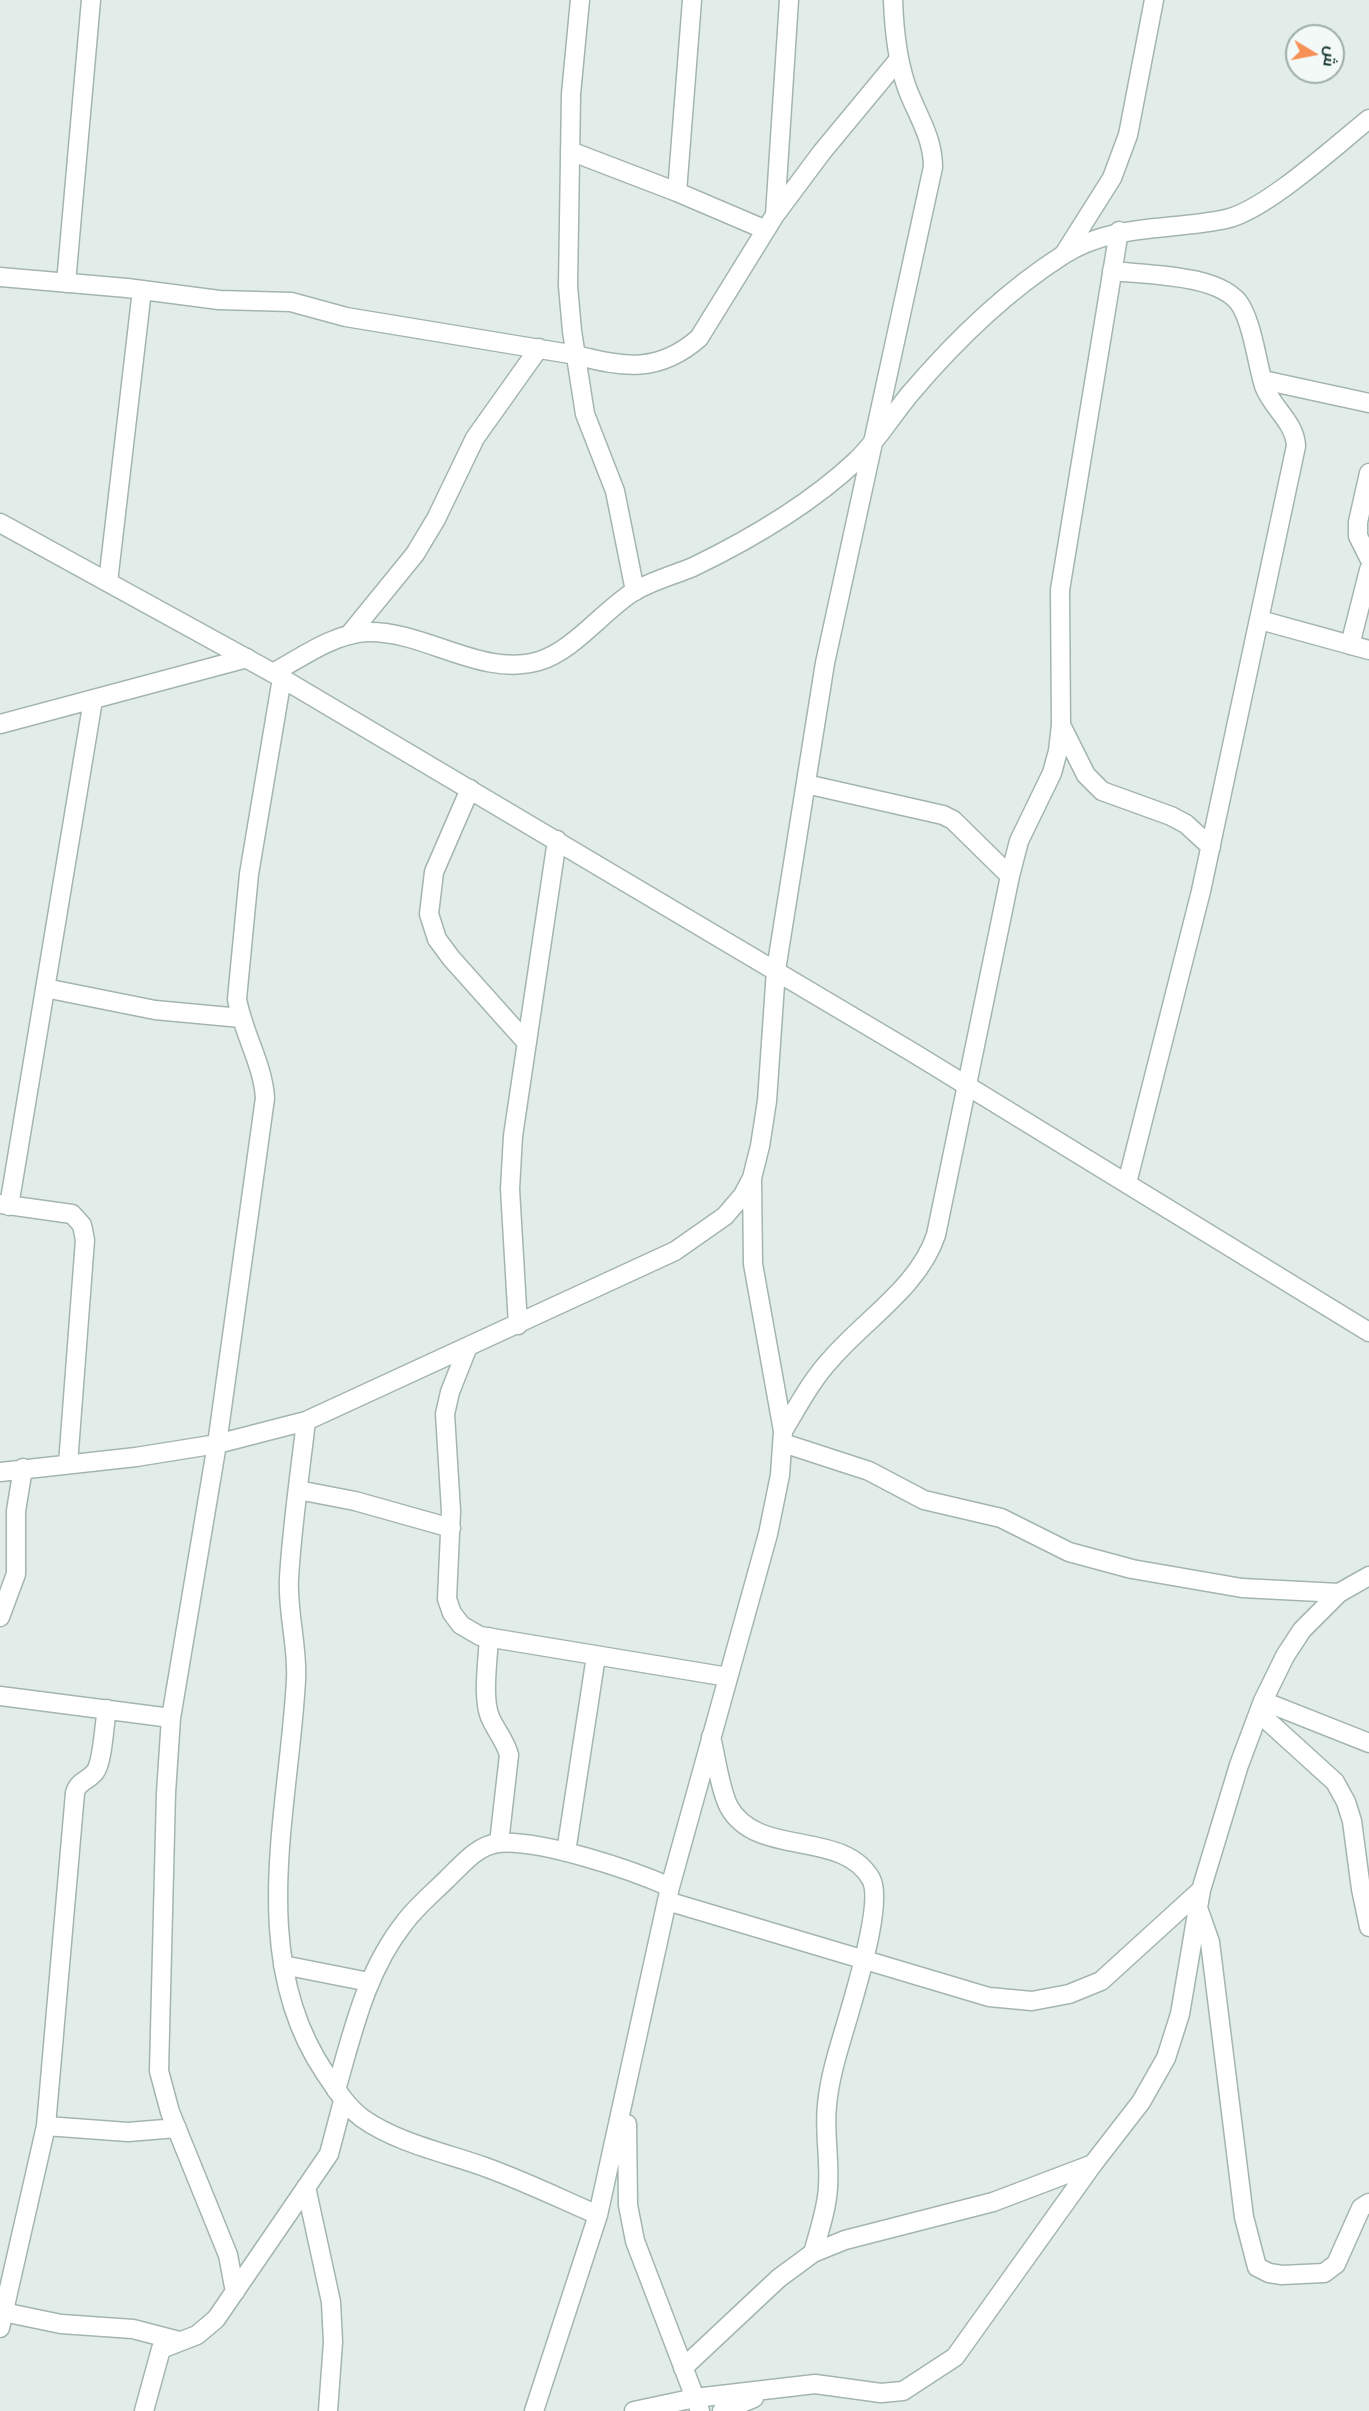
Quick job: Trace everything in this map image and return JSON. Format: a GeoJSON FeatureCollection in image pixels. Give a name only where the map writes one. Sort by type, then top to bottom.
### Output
{"type":"FeatureCollection","features":[{"type":"Feature","properties":{"kind":"street"},"geometry":{"type":"LineString","coordinates":[[66,282],[91,0]]}},
{"type":"Feature","properties":{"kind":"street"},"geometry":{"type":"LineString","coordinates":[[580,0],[572,83],[568,286],[585,414],[615,491],[635,591]]}},
{"type":"Feature","properties":{"kind":"street"},"geometry":{"type":"LineString","coordinates":[[677,192],[692,0]]}},
{"type":"Feature","properties":{"kind":"street"},"geometry":{"type":"LineString","coordinates":[[770,222],[789,0]]}},
{"type":"Feature","properties":{"kind":"street"},"geometry":{"type":"LineString","coordinates":[[0,1472],[136,1457],[217,1444],[306,1421],[467,1349],[675,1251],[725,1216],[743,1196],[752,1178],[767,1101],[776,970],[825,663],[933,167],[929,138],[907,87],[899,59],[893,0]]}},
{"type":"Feature","properties":{"kind":"street"},"geometry":{"type":"LineString","coordinates":[[1064,254],[1112,178],[1128,135],[1154,0]]}},
{"type":"Feature","properties":{"kind":"street"},"geometry":{"type":"LineString","coordinates":[[0,277],[66,282],[219,300],[291,302],[346,316],[539,348],[627,366],[664,362],[683,352],[699,338],[770,222],[822,152],[899,59]]}},
{"type":"Feature","properties":{"kind":"street"},"geometry":{"type":"LineString","coordinates":[[278,675],[349,635],[367,632],[426,641],[490,663],[527,663],[555,654],[635,591],[694,566],[809,500],[856,460],[875,440],[909,395],[962,338],[1032,276],[1064,254],[1088,241],[1119,231],[1226,219],[1256,207],[1369,119]]}},
{"type":"Feature","properties":{"kind":"street"},"geometry":{"type":"LineString","coordinates":[[570,151],[677,192],[770,222]]}},
{"type":"Feature","properties":{"kind":"street"},"geometry":{"type":"LineString","coordinates":[[783,1437],[813,1382],[832,1358],[922,1266],[930,1254],[936,1235],[1010,876],[1019,841],[1052,772],[1061,725],[1060,590],[1119,231]]}},
{"type":"Feature","properties":{"kind":"street"},"geometry":{"type":"LineString","coordinates":[[1112,271],[1210,283],[1232,293],[1242,308],[1263,380],[1271,398],[1293,431],[1296,446],[1211,847],[1127,1183]]}},
{"type":"Feature","properties":{"kind":"street"},"geometry":{"type":"LineString","coordinates":[[108,582],[142,290]]}},
{"type":"Feature","properties":{"kind":"street"},"geometry":{"type":"LineString","coordinates":[[349,635],[415,554],[436,519],[475,438],[539,348]]}},
{"type":"Feature","properties":{"kind":"street"},"geometry":{"type":"LineString","coordinates":[[1263,380],[1369,403]]}},
{"type":"Feature","properties":{"kind":"street"},"geometry":{"type":"LineString","coordinates":[[1369,472],[1358,522],[1358,536],[1369,558]]}},
{"type":"Feature","properties":{"kind":"street"},"geometry":{"type":"LineString","coordinates":[[0,523],[278,675],[776,970],[1369,1332]]}},
{"type":"Feature","properties":{"kind":"street"},"geometry":{"type":"LineString","coordinates":[[1350,645],[1369,570]]}},
{"type":"Feature","properties":{"kind":"street"},"geometry":{"type":"LineString","coordinates":[[1260,620],[1369,651]]}},
{"type":"Feature","properties":{"kind":"street"},"geometry":{"type":"LineString","coordinates":[[0,724],[247,658]]}},
{"type":"Feature","properties":{"kind":"street"},"geometry":{"type":"LineString","coordinates":[[235,2292],[225,2246],[162,2091],[159,2071],[166,1793],[171,1718],[217,1444],[265,1098],[264,1083],[241,1018],[237,999],[249,874],[278,675]]}},
{"type":"Feature","properties":{"kind":"street"},"geometry":{"type":"LineString","coordinates":[[68,1464],[85,1240],[82,1225],[72,1214],[5,1205],[45,988],[93,700]]}},
{"type":"Feature","properties":{"kind":"street"},"geometry":{"type":"LineString","coordinates":[[1061,725],[1086,775],[1102,790],[1171,816],[1186,824],[1211,847]]}},
{"type":"Feature","properties":{"kind":"street"},"geometry":{"type":"LineString","coordinates":[[806,784],[943,815],[953,820],[1010,876]]}},
{"type":"Feature","properties":{"kind":"street"},"geometry":{"type":"LineString","coordinates":[[470,789],[434,872],[429,914],[437,939],[527,1043]]}},
{"type":"Feature","properties":{"kind":"street"},"geometry":{"type":"LineString","coordinates":[[518,1325],[510,1189],[513,1136],[557,840]]}},
{"type":"Feature","properties":{"kind":"street"},"geometry":{"type":"LineString","coordinates":[[45,988],[155,1010],[241,1018]]}},
{"type":"Feature","properties":{"kind":"street"},"geometry":{"type":"LineString","coordinates":[[534,2411],[598,2215],[627,2095],[669,1894],[768,1534],[780,1475],[783,1437],[753,1263],[752,1178]]}},
{"type":"Feature","properties":{"kind":"street"},"geometry":{"type":"LineString","coordinates":[[467,1349],[450,1392],[446,1414],[451,1528],[447,1599],[461,1625],[480,1636],[728,1677]]}},
{"type":"Feature","properties":{"kind":"street"},"geometry":{"type":"LineString","coordinates":[[306,1421],[289,1579],[296,1679],[279,1845],[278,1909],[283,1965],[299,2023],[315,2059],[340,2095],[363,2119],[395,2136],[500,2172],[598,2215]]}},
{"type":"Feature","properties":{"kind":"street"},"geometry":{"type":"LineString","coordinates":[[783,1437],[869,1471],[924,1500],[1001,1518],[1079,1555],[1132,1569],[1242,1588],[1339,1593]]}},
{"type":"Feature","properties":{"kind":"street"},"geometry":{"type":"LineString","coordinates":[[0,1617],[16,1574],[16,1511],[23,1468]]}},
{"type":"Feature","properties":{"kind":"street"},"geometry":{"type":"LineString","coordinates":[[298,1491],[363,1503],[451,1528]]}},
{"type":"Feature","properties":{"kind":"street"},"geometry":{"type":"LineString","coordinates":[[634,2411],[698,2404],[784,2387],[815,2384],[881,2393],[903,2391],[955,2356],[1093,2164],[1141,2102],[1166,2058],[1180,2014],[1201,1890],[1239,1765],[1261,1707],[1285,1656],[1302,1630],[1339,1593],[1369,1576]]}},
{"type":"Feature","properties":{"kind":"street"},"geometry":{"type":"LineString","coordinates":[[489,1637],[487,1704],[489,1717],[506,1741],[509,1755],[499,1843]]}},
{"type":"Feature","properties":{"kind":"street"},"geometry":{"type":"LineString","coordinates":[[566,1852],[596,1656]]}},
{"type":"Feature","properties":{"kind":"street"},"geometry":{"type":"LineString","coordinates":[[0,1696],[171,1718]]}},
{"type":"Feature","properties":{"kind":"street"},"geometry":{"type":"LineString","coordinates":[[1261,1707],[1369,1743]]}},
{"type":"Feature","properties":{"kind":"street"},"geometry":{"type":"LineString","coordinates":[[1261,1707],[1335,1782],[1347,1802],[1369,1927]]}},
{"type":"Feature","properties":{"kind":"street"},"geometry":{"type":"LineString","coordinates":[[107,1709],[96,1772],[78,1784],[75,1793],[46,2126],[2,2320],[133,2329],[179,2342]]}},
{"type":"Feature","properties":{"kind":"street"},"geometry":{"type":"LineString","coordinates":[[711,1735],[729,1807],[739,1820],[752,1830],[844,1856],[871,1879],[876,1897],[863,1959],[830,2085],[827,2122],[828,2186],[826,2205],[813,2253]]}},
{"type":"Feature","properties":{"kind":"street"},"geometry":{"type":"LineString","coordinates":[[144,2411],[161,2349],[206,2330],[235,2292],[329,2154],[340,2095],[369,1982],[406,1920],[472,1854],[499,1843],[566,1852],[644,1876],[669,1894],[863,1959],[989,1997],[1032,2001],[1069,1994],[1101,1981],[1201,1890]]}},
{"type":"Feature","properties":{"kind":"street"},"geometry":{"type":"LineString","coordinates":[[1198,1908],[1210,1942],[1244,2217],[1257,2266],[1269,2273],[1282,2275],[1324,2273],[1336,2264],[1361,2208],[1369,2203]]}},
{"type":"Feature","properties":{"kind":"street"},"geometry":{"type":"LineString","coordinates":[[283,1965],[369,1982]]}},
{"type":"Feature","properties":{"kind":"street"},"geometry":{"type":"LineString","coordinates":[[627,2095],[628,2205],[635,2241],[698,2404]]}},
{"type":"Feature","properties":{"kind":"street"},"geometry":{"type":"LineString","coordinates":[[46,2126],[128,2132],[177,2128]]}},
{"type":"Feature","properties":{"kind":"street"},"geometry":{"type":"LineString","coordinates":[[683,2368],[779,2278],[813,2253],[845,2240],[993,2202],[1093,2164]]}},
{"type":"Feature","properties":{"kind":"street"},"geometry":{"type":"LineString","coordinates":[[306,2187],[331,2302],[333,2342],[328,2411]]}},
{"type":"Feature","properties":{"kind":"street"},"geometry":{"type":"LineString","coordinates":[[722,2411],[784,2387]]}}]}
